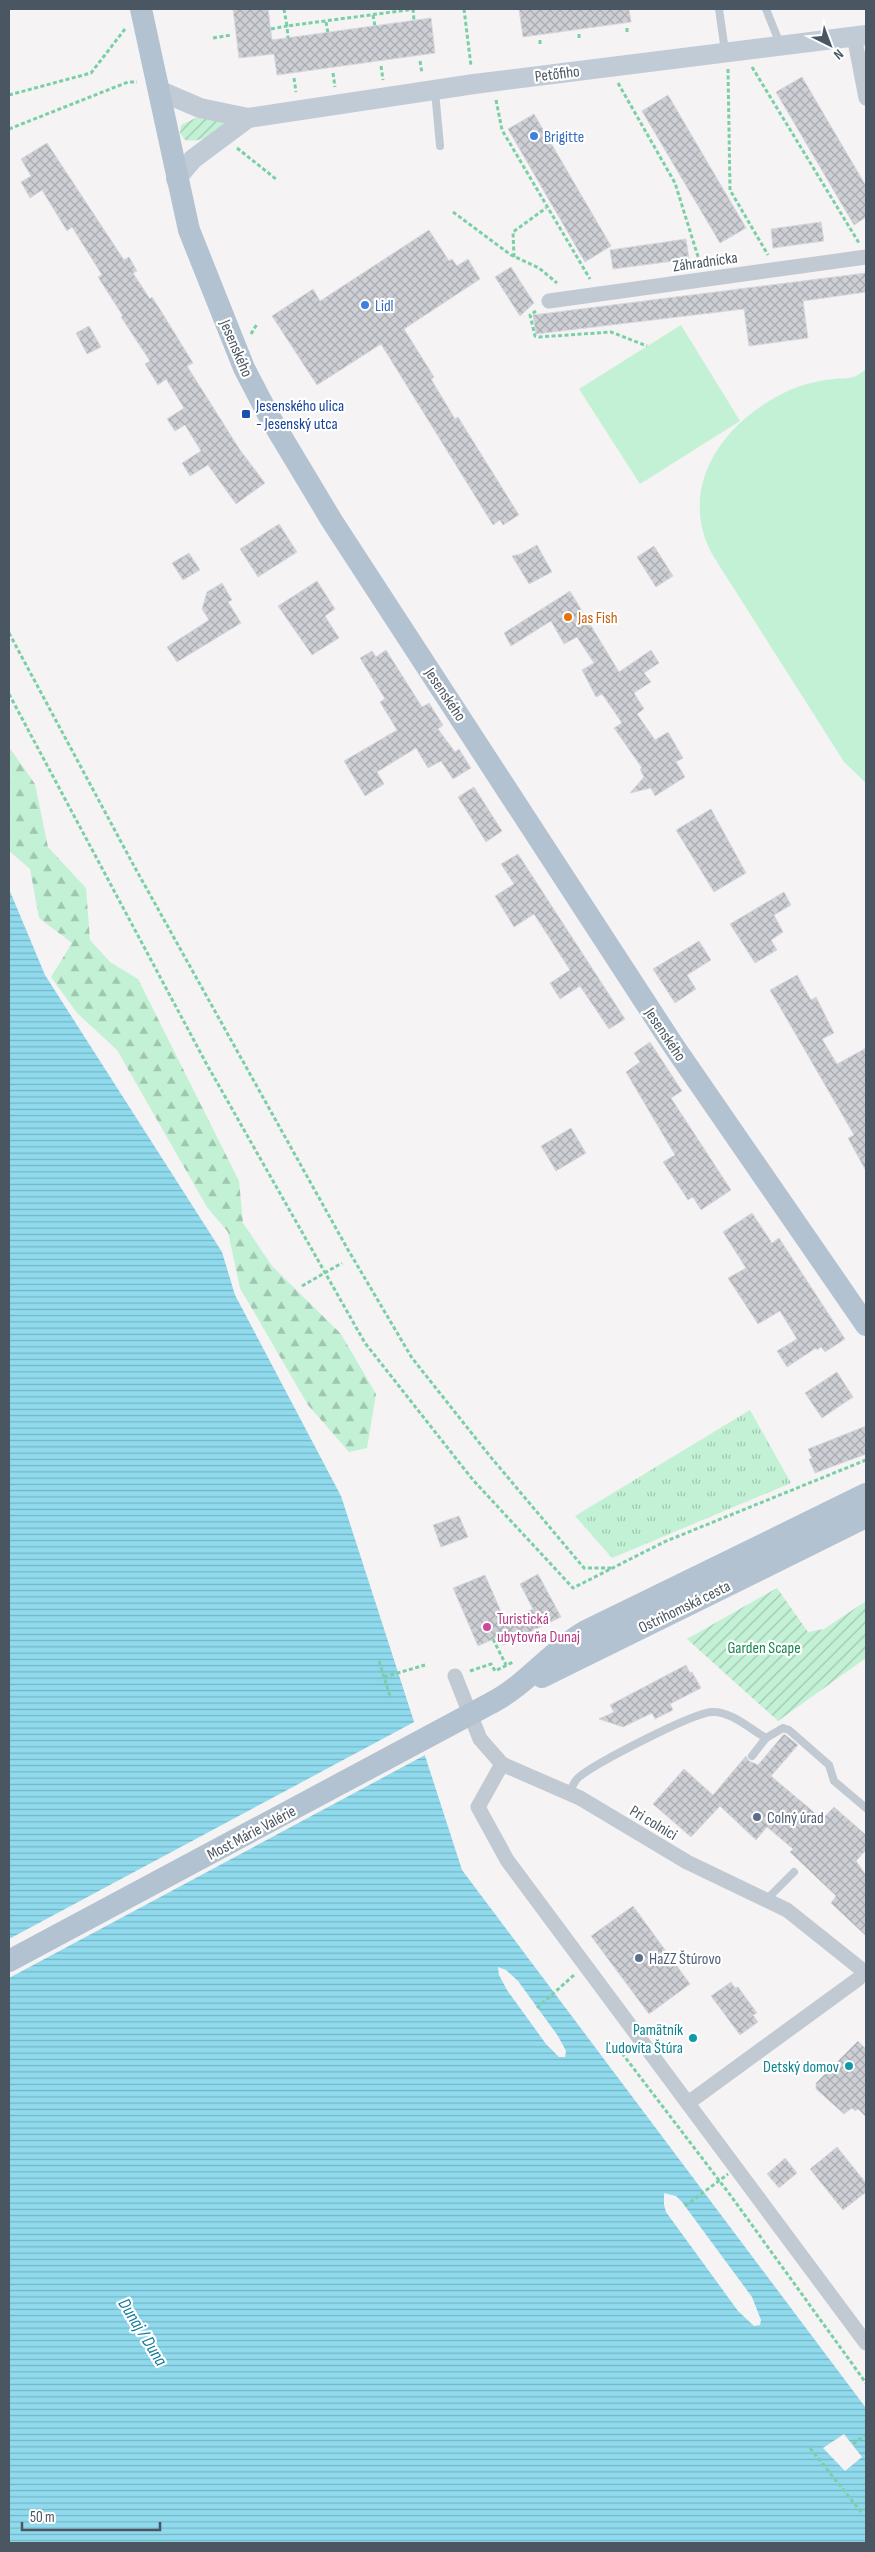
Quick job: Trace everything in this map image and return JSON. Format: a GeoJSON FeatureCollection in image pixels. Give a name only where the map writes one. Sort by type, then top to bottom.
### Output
{"type":"FeatureCollection","features":[{"type":"Feature","properties":{"kind":"main road","name":"Jesenského"},"geometry":{"type":"LineString","coordinates":[[141,9],[176,180],[189,230],[244,368],[301,472],[672,1045],[866,1325]]}},
{"type":"Feature","properties":{"kind":"main road"},"geometry":{"type":"LineString","coordinates":[[498,1700],[569,1640],[866,1494]]}},
{"type":"Feature","properties":{"kind":"main road","name":"Ostrihomská cesta"},"geometry":{"type":"LineString","coordinates":[[498,1700],[866,1517]]}},
{"type":"Feature","properties":{"kind":"main road","name":"Most Márie Valérie"},"geometry":{"type":"LineString","coordinates":[[9,1961],[498,1700]]}},
{"type":"Feature","properties":{"kind":"street","name":"Petőfiho"},"geometry":{"type":"LineString","coordinates":[[158,90],[200,108],[248,118],[429,84],[726,58],[780,44],[860,35]]}},
{"type":"Feature","properties":{"kind":"street"},"geometry":{"type":"LineString","coordinates":[[860,35],[866,98]]}},
{"type":"Feature","properties":{"kind":"street","name":"Petőfiho"},"geometry":{"type":"LineString","coordinates":[[176,180],[192,159],[248,118]]}},
{"type":"Feature","properties":{"kind":"street","name":"Záhradnícka"},"geometry":{"type":"LineString","coordinates":[[548,301],[776,268],[864,252]]}},
{"type":"Feature","properties":{"kind":"street","name":"Pri colnici"},"geometry":{"type":"LineString","coordinates":[[455,1676],[480,1739],[502,1764],[569,1793],[687,1862],[767,1899],[794,1915],[863,1975]]}},
{"type":"Feature","properties":{"kind":"street"},"geometry":{"type":"LineString","coordinates":[[502,1764],[478,1806],[507,1860],[865,2340]]}},
{"type":"Feature","properties":{"kind":"street"},"geometry":{"type":"LineString","coordinates":[[688,2103],[863,1975]]}},
{"type":"Feature","properties":{"kind":"lane"},"geometry":{"type":"LineString","coordinates":[[719,9],[726,58]]}},
{"type":"Feature","properties":{"kind":"lane"},"geometry":{"type":"LineString","coordinates":[[766,9],[780,44]]}},
{"type":"Feature","properties":{"kind":"lane"},"geometry":{"type":"LineString","coordinates":[[429,84],[440,146]]}},
{"type":"Feature","properties":{"kind":"lane"},"geometry":{"type":"LineString","coordinates":[[569,1793],[577,1779],[593,1768],[693,1716],[712,1712],[725,1714],[766,1738]]}},
{"type":"Feature","properties":{"kind":"lane"},"geometry":{"type":"LineString","coordinates":[[752,1756],[766,1738],[782,1728],[789,1730],[830,1765],[834,1781],[866,1808]]}},
{"type":"Feature","properties":{"kind":"lane"},"geometry":{"type":"LineString","coordinates":[[767,1899],[794,1872]]}},
{"type":"Feature","properties":{"kind":"path"},"geometry":{"type":"LineString","coordinates":[[9,95],[91,73],[141,9]]}},
{"type":"Feature","properties":{"kind":"path"},"geometry":{"type":"LineString","coordinates":[[284,9],[288,38]]}},
{"type":"Feature","properties":{"kind":"path"},"geometry":{"type":"LineString","coordinates":[[271,29],[414,9],[414,21]]}},
{"type":"Feature","properties":{"kind":"path"},"geometry":{"type":"LineString","coordinates":[[464,9],[470,56]]}},
{"type":"Feature","properties":{"kind":"path"},"geometry":{"type":"LineString","coordinates":[[373,15],[375,26]]}},
{"type":"Feature","properties":{"kind":"path"},"geometry":{"type":"LineString","coordinates":[[326,22],[328,32]]}},
{"type":"Feature","properties":{"kind":"path"},"geometry":{"type":"LineString","coordinates":[[579,34],[580,39]]}},
{"type":"Feature","properties":{"kind":"path"},"geometry":{"type":"LineString","coordinates":[[212,38],[231,35]]}},
{"type":"Feature","properties":{"kind":"path"},"geometry":{"type":"LineString","coordinates":[[726,58],[730,190],[776,268]]}},
{"type":"Feature","properties":{"kind":"path"},"geometry":{"type":"LineString","coordinates":[[420,61],[429,84]]}},
{"type":"Feature","properties":{"kind":"path"},"geometry":{"type":"LineString","coordinates":[[749,62],[864,252]]}},
{"type":"Feature","properties":{"kind":"path"},"geometry":{"type":"LineString","coordinates":[[381,66],[384,82]]}},
{"type":"Feature","properties":{"kind":"path"},"geometry":{"type":"LineString","coordinates":[[333,73],[336,88]]}},
{"type":"Feature","properties":{"kind":"path"},"geometry":{"type":"LineString","coordinates":[[294,78],[296,93]]}},
{"type":"Feature","properties":{"kind":"path"},"geometry":{"type":"LineString","coordinates":[[9,129],[128,82],[141,81],[158,90]]}},
{"type":"Feature","properties":{"kind":"path"},"geometry":{"type":"LineString","coordinates":[[617,81],[675,183],[705,278]]}},
{"type":"Feature","properties":{"kind":"path"},"geometry":{"type":"LineString","coordinates":[[495,97],[502,130],[546,208],[598,293]]}},
{"type":"Feature","properties":{"kind":"path"},"geometry":{"type":"LineString","coordinates":[[231,144],[276,179]]}},
{"type":"Feature","properties":{"kind":"path"},"geometry":{"type":"LineString","coordinates":[[514,257],[513,232],[546,208]]}},
{"type":"Feature","properties":{"kind":"path"},"geometry":{"type":"LineString","coordinates":[[453,212],[514,257],[538,268],[574,297]]}},
{"type":"Feature","properties":{"kind":"path"},"geometry":{"type":"LineString","coordinates":[[548,301],[530,315],[535,336],[611,332],[647,346]]}},
{"type":"Feature","properties":{"kind":"path"},"geometry":{"type":"LineString","coordinates":[[9,633],[134,866],[347,1248],[412,1358],[488,1455],[584,1568],[612,1568]]}},
{"type":"Feature","properties":{"kind":"path"},"geometry":{"type":"LineString","coordinates":[[9,694],[206,1063],[365,1343],[473,1480],[573,1588],[664,1542],[866,1460]]}},
{"type":"Feature","properties":{"kind":"path"},"geometry":{"type":"LineString","coordinates":[[302,1286],[342,1263]]}},
{"type":"Feature","properties":{"kind":"path"},"geometry":{"type":"LineString","coordinates":[[494,1639],[506,1665]]}},
{"type":"Feature","properties":{"kind":"path"},"geometry":{"type":"LineString","coordinates":[[379,1661],[390,1696]]}},
{"type":"Feature","properties":{"kind":"path"},"geometry":{"type":"LineString","coordinates":[[455,1676],[491,1664],[495,1671],[513,1662],[516,1666]]}},
{"type":"Feature","properties":{"kind":"path"},"geometry":{"type":"LineString","coordinates":[[384,1677],[425,1665]]}},
{"type":"Feature","properties":{"kind":"path"},"geometry":{"type":"LineString","coordinates":[[537,2008],[578,1972]]}},
{"type":"Feature","properties":{"kind":"path"},"geometry":{"type":"LineString","coordinates":[[618,2048],[731,2196],[866,2383]]}},
{"type":"Feature","properties":{"kind":"path"},"geometry":{"type":"LineString","coordinates":[[684,2206],[728,2174]]}},
{"type":"Feature","properties":{"kind":"path"},"geometry":{"type":"LineString","coordinates":[[854,2444],[866,2434]]}},
{"type":"Feature","properties":{"kind":"path"},"geometry":{"type":"LineString","coordinates":[[810,2448],[862,2513]]}},
{"type":"Feature","properties":{"kind":"green space"},"geometry":{"type":"Polygon","coordinates":[[[202,115],[212,116],[228,125],[202,139],[185,140],[180,133],[181,125],[202,115]]]}},
{"type":"Feature","properties":{"kind":"green space"},"geometry":{"type":"Polygon","coordinates":[[[681,325],[740,421],[640,484],[579,389],[681,325]]]}},
{"type":"Feature","properties":{"kind":"green space"},"geometry":{"type":"Polygon","coordinates":[[[866,369],[866,783],[844,762],[712,554],[702,527],[700,501],[705,477],[715,454],[731,433],[750,414],[773,399],[797,387],[820,381],[851,378],[866,369]]]}},
{"type":"Feature","properties":{"kind":"green space"},"geometry":{"type":"Polygon","coordinates":[[[9,747],[35,784],[48,847],[86,888],[90,940],[110,962],[138,979],[239,1181],[243,1223],[272,1266],[341,1334],[376,1394],[367,1448],[349,1452],[308,1405],[240,1288],[228,1232],[207,1207],[117,1050],[77,1013],[51,977],[72,943],[39,918],[30,869],[9,851],[9,747]]]}},
{"type":"Feature","properties":{"kind":"green space"},"geometry":{"type":"Polygon","coordinates":[[[750,1410],[791,1483],[612,1558],[575,1516],[750,1410]]]}},
{"type":"Feature","properties":{"kind":"green space","name":"Garden Scape"},"geometry":{"type":"Polygon","coordinates":[[[777,1588],[808,1632],[824,1629],[866,1601],[866,1658],[778,1721],[687,1639],[777,1588]]]}},
{"type":"Feature","properties":{"kind":"water","name":"Dunaj / Duna"},"geometry":{"type":"Polygon","coordinates":[[[9,889],[45,975],[222,1252],[235,1295],[341,1496],[462,1870],[866,2408],[866,2543],[9,2543],[9,889]]]}},
{"type":"Feature","properties":{"kind":"pier"},"geometry":{"type":"Polygon","coordinates":[[[416,1721],[427,1754],[9,1978],[9,1939],[416,1721]]]}},
{"type":"Feature","properties":{"kind":"pier"},"geometry":{"type":"Polygon","coordinates":[[[498,1967],[506,1970],[518,1981],[558,2036],[566,2051],[565,2057],[559,2057],[546,2044],[507,1990],[499,1975],[498,1967]]]}},
{"type":"Feature","properties":{"kind":"pier"},"geometry":{"type":"Polygon","coordinates":[[[664,2193],[676,2196],[682,2202],[752,2297],[761,2320],[760,2325],[754,2326],[738,2311],[666,2212],[664,2193]]]}},
{"type":"Feature","properties":{"kind":"pier"},"geometry":{"type":"Polygon","coordinates":[[[844,2434],[862,2457],[845,2471],[823,2448],[844,2434]]]}},
{"type":"Feature","properties":{"kind":"building"},"geometry":{"type":"Polygon","coordinates":[[[233,9],[268,9],[272,40],[431,18],[435,53],[277,75],[274,54],[239,58],[233,9]]]}},
{"type":"Feature","properties":{"kind":"building"},"geometry":{"type":"Polygon","coordinates":[[[519,9],[629,9],[631,22],[523,37],[519,9]]]}},
{"type":"Feature","properties":{"kind":"building"},"geometry":{"type":"Polygon","coordinates":[[[802,77],[866,186],[866,217],[854,225],[776,92],[802,77]]]}},
{"type":"Feature","properties":{"kind":"building"},"geometry":{"type":"Polygon","coordinates":[[[668,95],[746,228],[720,243],[642,111],[668,95]]]}},
{"type":"Feature","properties":{"kind":"building"},"geometry":{"type":"Polygon","coordinates":[[[534,114],[611,246],[585,262],[508,129],[534,114]]]}},
{"type":"Feature","properties":{"kind":"building"},"geometry":{"type":"Polygon","coordinates":[[[47,143],[124,260],[129,257],[137,271],[133,273],[150,299],[152,297],[193,363],[187,366],[240,450],[265,483],[236,504],[208,465],[190,476],[182,463],[201,451],[185,425],[175,431],[167,419],[184,408],[166,379],[158,385],[145,364],[150,361],[121,317],[123,316],[98,277],[102,275],[72,227],[67,231],[42,190],[30,198],[21,182],[31,176],[21,159],[47,143]]]}},
{"type":"Feature","properties":{"kind":"building"},"geometry":{"type":"Polygon","coordinates":[[[821,222],[824,241],[773,248],[771,229],[821,222]]]}},
{"type":"Feature","properties":{"kind":"building","name":"Lidl"},"geometry":{"type":"Polygon","coordinates":[[[429,230],[449,261],[452,259],[457,266],[468,259],[480,279],[404,329],[434,377],[431,379],[455,419],[458,417],[519,515],[503,525],[500,520],[493,525],[381,344],[317,385],[272,316],[313,289],[320,301],[429,230]]]}},
{"type":"Feature","properties":{"kind":"building"},"geometry":{"type":"Polygon","coordinates":[[[686,239],[689,259],[613,269],[610,250],[686,239]]]}},
{"type":"Feature","properties":{"kind":"building"},"geometry":{"type":"Polygon","coordinates":[[[511,267],[534,303],[520,316],[495,277],[511,267]]]}},
{"type":"Feature","properties":{"kind":"building"},"geometry":{"type":"Polygon","coordinates":[[[866,273],[866,292],[803,301],[808,338],[749,346],[744,309],[536,334],[533,315],[866,273]]]}},
{"type":"Feature","properties":{"kind":"building"},"geometry":{"type":"Polygon","coordinates":[[[89,326],[101,347],[87,354],[76,333],[89,326]]]}},
{"type":"Feature","properties":{"kind":"building"},"geometry":{"type":"Polygon","coordinates":[[[279,524],[297,552],[258,577],[240,549],[279,524]]]}},
{"type":"Feature","properties":{"kind":"building"},"geometry":{"type":"Polygon","coordinates":[[[537,545],[552,572],[529,584],[512,556],[521,554],[537,545]]]}},
{"type":"Feature","properties":{"kind":"building"},"geometry":{"type":"Polygon","coordinates":[[[654,546],[673,576],[656,587],[637,557],[654,546]]]}},
{"type":"Feature","properties":{"kind":"building"},"geometry":{"type":"Polygon","coordinates":[[[189,553],[200,570],[183,580],[172,563],[189,553]]]}},
{"type":"Feature","properties":{"kind":"building"},"geometry":{"type":"Polygon","coordinates":[[[317,581],[335,609],[325,616],[339,638],[312,655],[278,606],[317,581]]]}},
{"type":"Feature","properties":{"kind":"building"},"geometry":{"type":"Polygon","coordinates":[[[222,583],[232,600],[228,602],[241,623],[177,662],[167,647],[209,620],[202,609],[207,592],[222,583]]]}},
{"type":"Feature","properties":{"kind":"building"},"geometry":{"type":"Polygon","coordinates":[[[570,591],[619,672],[651,650],[659,663],[644,673],[651,682],[634,693],[644,709],[637,714],[655,740],[668,732],[683,758],[676,762],[685,777],[655,796],[651,788],[630,793],[644,777],[640,769],[642,768],[614,728],[622,723],[602,694],[596,697],[582,670],[594,663],[577,637],[564,644],[551,621],[511,646],[504,633],[570,591]]]}},
{"type":"Feature","properties":{"kind":"building"},"geometry":{"type":"Polygon","coordinates":[[[386,650],[422,707],[429,703],[443,725],[438,729],[455,752],[459,749],[471,768],[453,779],[441,761],[428,768],[416,748],[377,772],[384,784],[365,796],[344,761],[397,730],[380,702],[385,699],[360,658],[372,651],[376,657],[386,650]]]}},
{"type":"Feature","properties":{"kind":"building"},"geometry":{"type":"Polygon","coordinates":[[[474,787],[502,831],[486,842],[458,797],[474,787]]]}},
{"type":"Feature","properties":{"kind":"building"},"geometry":{"type":"Polygon","coordinates":[[[711,809],[746,873],[714,892],[676,830],[711,809]]]}},
{"type":"Feature","properties":{"kind":"building"},"geometry":{"type":"Polygon","coordinates":[[[518,854],[625,1019],[609,1029],[580,986],[560,999],[550,983],[570,970],[534,914],[514,927],[495,896],[514,884],[501,864],[518,854]]]}},
{"type":"Feature","properties":{"kind":"building"},"geometry":{"type":"Polygon","coordinates":[[[784,892],[791,905],[774,915],[783,932],[771,940],[777,950],[755,963],[730,924],[784,892]]]}},
{"type":"Feature","properties":{"kind":"building"},"geometry":{"type":"Polygon","coordinates":[[[699,941],[711,960],[687,975],[696,989],[675,1003],[653,969],[699,941]]]}},
{"type":"Feature","properties":{"kind":"building"},"geometry":{"type":"Polygon","coordinates":[[[797,975],[811,1000],[816,997],[834,1033],[822,1039],[837,1064],[866,1048],[866,1171],[848,1138],[854,1135],[770,990],[797,975]]]}},
{"type":"Feature","properties":{"kind":"building"},"geometry":{"type":"Polygon","coordinates":[[[650,1042],[682,1091],[671,1098],[731,1190],[701,1210],[693,1197],[688,1200],[663,1162],[675,1155],[626,1072],[640,1062],[634,1053],[650,1042]]]}},
{"type":"Feature","properties":{"kind":"building"},"geometry":{"type":"Polygon","coordinates":[[[571,1128],[586,1153],[556,1171],[541,1146],[571,1128]]]}},
{"type":"Feature","properties":{"kind":"building"},"geometry":{"type":"Polygon","coordinates":[[[752,1213],[772,1243],[779,1238],[845,1339],[825,1352],[821,1347],[817,1350],[816,1348],[787,1367],[777,1351],[797,1339],[780,1311],[758,1324],[728,1278],[746,1268],[723,1232],[752,1213]]]}},
{"type":"Feature","properties":{"kind":"building"},"geometry":{"type":"Polygon","coordinates":[[[837,1372],[853,1397],[822,1418],[805,1393],[837,1372]]]}},
{"type":"Feature","properties":{"kind":"building"},"geometry":{"type":"Polygon","coordinates":[[[866,1426],[866,1454],[815,1473],[809,1459],[812,1458],[808,1449],[866,1426]]]}},
{"type":"Feature","properties":{"kind":"building"},"geometry":{"type":"Polygon","coordinates":[[[459,1516],[468,1537],[441,1547],[433,1525],[459,1516]]]}},
{"type":"Feature","properties":{"kind":"building"},"geometry":{"type":"Polygon","coordinates":[[[538,1574],[561,1617],[503,1645],[500,1636],[478,1646],[453,1588],[485,1575],[505,1621],[533,1609],[520,1584],[538,1574]]]}},
{"type":"Feature","properties":{"kind":"building"},"geometry":{"type":"Polygon","coordinates":[[[686,1665],[701,1688],[670,1704],[673,1710],[655,1719],[652,1713],[623,1727],[599,1719],[614,1712],[610,1705],[686,1665]]]}},
{"type":"Feature","properties":{"kind":"building"},"geometry":{"type":"Polygon","coordinates":[[[784,1734],[798,1745],[771,1776],[822,1819],[834,1807],[866,1835],[866,1850],[856,1861],[866,1875],[866,1936],[831,1903],[836,1896],[790,1852],[793,1849],[767,1827],[756,1840],[720,1806],[691,1837],[653,1804],[684,1769],[713,1795],[746,1756],[749,1761],[758,1765],[784,1734]]]}},
{"type":"Feature","properties":{"kind":"building"},"geometry":{"type":"Polygon","coordinates":[[[633,1906],[690,1984],[649,2014],[591,1936],[633,1906]]]}},
{"type":"Feature","properties":{"kind":"building"},"geometry":{"type":"Polygon","coordinates":[[[731,1982],[735,1988],[738,1987],[757,2013],[753,2015],[758,2022],[740,2035],[711,1996],[731,1982]]]}},
{"type":"Feature","properties":{"kind":"building","name":"Detský domov"},"geometry":{"type":"Polygon","coordinates":[[[858,2041],[866,2049],[866,2117],[858,2109],[855,2111],[852,2108],[844,2114],[816,2089],[816,2083],[858,2041]]]}},
{"type":"Feature","properties":{"kind":"building"},"geometry":{"type":"Polygon","coordinates":[[[837,2147],[866,2183],[866,2192],[843,2210],[810,2169],[837,2147]]]}},
{"type":"Feature","properties":{"kind":"building"},"geometry":{"type":"Polygon","coordinates":[[[785,2158],[797,2173],[779,2188],[767,2174],[785,2158]]]}},
{"type":"Feature","properties":{"kind":"place","name":"Brigitte"},"geometry":{"type":"Point","coordinates":[534,136]}},
{"type":"Feature","properties":{"kind":"place","name":"Lidl"},"geometry":{"type":"Point","coordinates":[365,305]}},
{"type":"Feature","properties":{"kind":"place","name":"Jesenského ulica - Jesenský utca"},"geometry":{"type":"Point","coordinates":[246,414]}},
{"type":"Feature","properties":{"kind":"place","name":"Jas Fish"},"geometry":{"type":"Point","coordinates":[568,617]}},
{"type":"Feature","properties":{"kind":"place","name":"Turistická ubytovňa Dunaj"},"geometry":{"type":"Point","coordinates":[487,1627]}},
{"type":"Feature","properties":{"kind":"place","name":"Colný úrad"},"geometry":{"type":"Point","coordinates":[757,1817]}},
{"type":"Feature","properties":{"kind":"place","name":"HaZZ Štúrovo"},"geometry":{"type":"Point","coordinates":[639,1958]}},
{"type":"Feature","properties":{"kind":"place","name":"Pamätník Ľudovíta Štúra"},"geometry":{"type":"Point","coordinates":[693,2038]}},
{"type":"Feature","properties":{"kind":"place","name":"Detský domov"},"geometry":{"type":"Point","coordinates":[849,2066]}}]}
